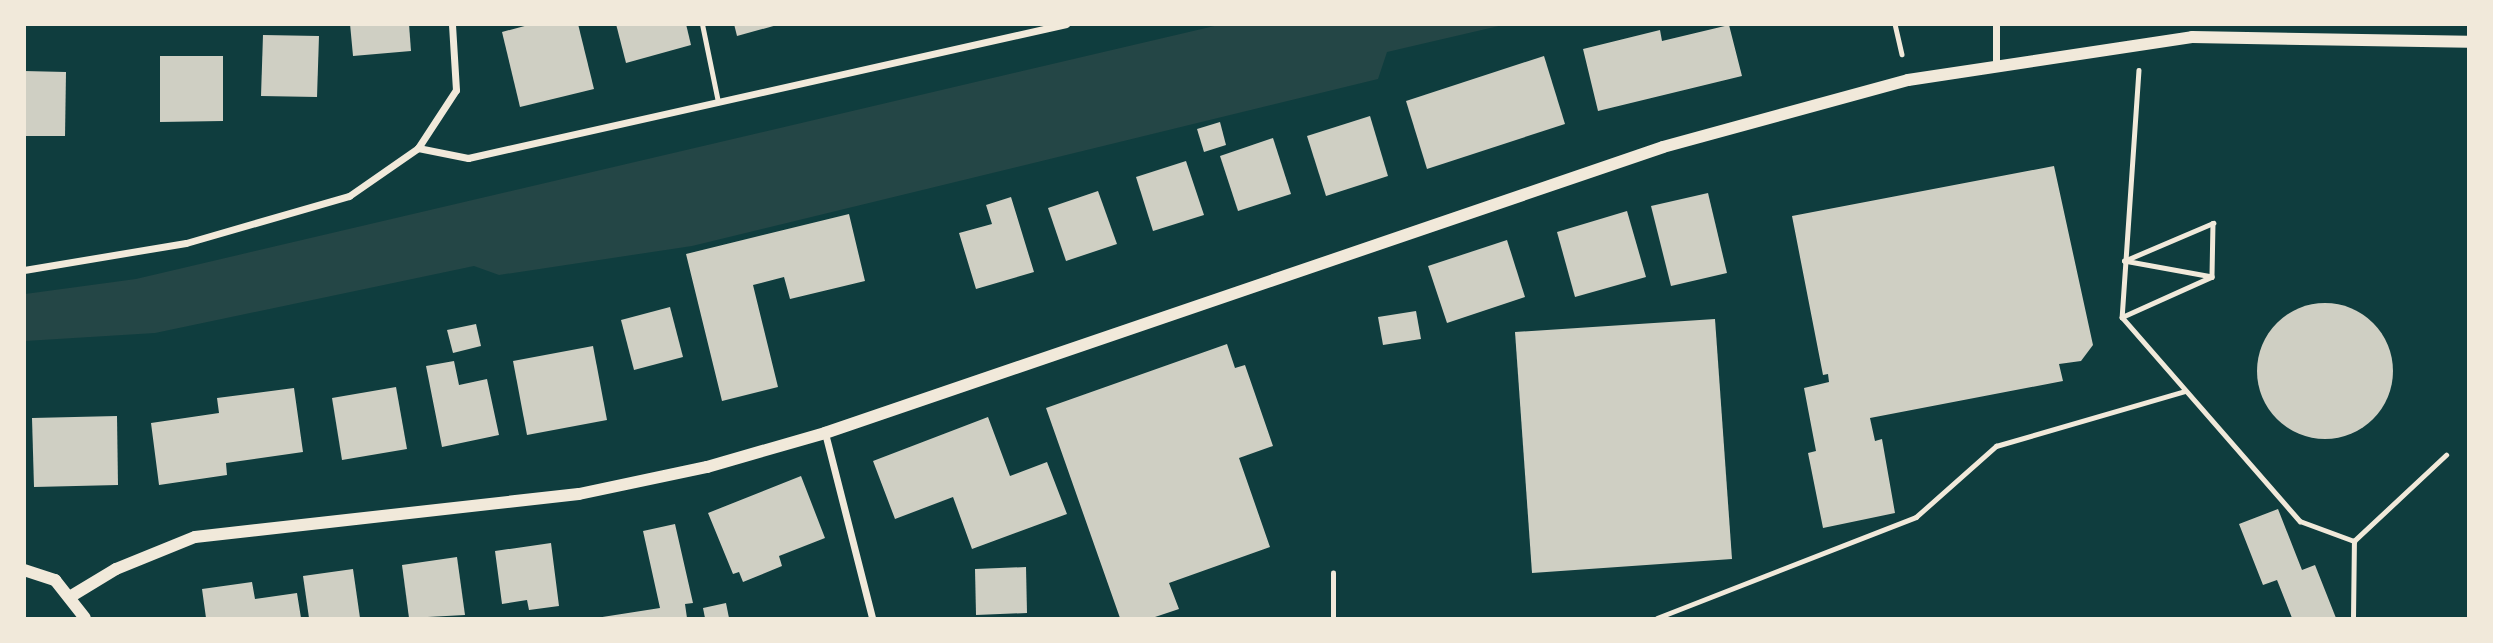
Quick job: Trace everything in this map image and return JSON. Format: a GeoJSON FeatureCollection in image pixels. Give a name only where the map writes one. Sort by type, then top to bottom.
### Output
{"type":"FeatureCollection","features":[{"type":"Feature","properties":{"kind":"street"},"geometry":{"type":"LineString","coordinates":[[24,270],[186,243],[349,196],[418,148],[456,90],[452,24]]}},
{"type":"Feature","properties":{"kind":"street"},"geometry":{"type":"LineString","coordinates":[[418,148],[468,158],[1066,24]]}},
{"type":"Feature","properties":{"kind":"street"},"geometry":{"type":"LineString","coordinates":[[1996,24],[1996,62]]}},
{"type":"Feature","properties":{"kind":"street"},"geometry":{"type":"LineString","coordinates":[[73,595],[126,564],[195,537],[579,494],[825,433],[1663,147],[1802,105],[1996,62],[2192,37],[2469,42]]}},
{"type":"Feature","properties":{"kind":"street"},"geometry":{"type":"LineString","coordinates":[[825,433],[872,618]]}},
{"type":"Feature","properties":{"kind":"street"},"geometry":{"type":"LineString","coordinates":[[24,570],[55,580],[73,595],[85,618]]}},
{"type":"Feature","properties":{"kind":"lane"},"geometry":{"type":"LineString","coordinates":[[702,24],[718,102]]}},
{"type":"Feature","properties":{"kind":"path"},"geometry":{"type":"LineString","coordinates":[[2141,44],[2122,317],[2300,521],[2354,541]]}},
{"type":"Feature","properties":{"kind":"path"},"geometry":{"type":"LineString","coordinates":[[2124,261],[2213,223],[2211,277]]}},
{"type":"Feature","properties":{"kind":"path"},"geometry":{"type":"LineString","coordinates":[[2124,261],[2211,277]]}},
{"type":"Feature","properties":{"kind":"path"},"geometry":{"type":"LineString","coordinates":[[2122,317],[2211,277]]}},
{"type":"Feature","properties":{"kind":"path"},"geometry":{"type":"LineString","coordinates":[[1657,618],[1916,517],[1996,446],[2185,391]]}},
{"type":"Feature","properties":{"kind":"path"},"geometry":{"type":"LineString","coordinates":[[2353,618],[2354,541],[2446,455]]}},
{"type":"Feature","properties":{"kind":"path"},"geometry":{"type":"LineString","coordinates":[[1333,573],[1333,618]]}},
{"type":"Feature","properties":{"kind":"shaded area"},"geometry":{"type":"Polygon","coordinates":[[[1223,24],[1503,25],[1387,52],[1378,79],[692,246],[499,275],[474,266],[155,333],[25,341],[25,294],[136,279],[1223,24]]]}},
{"type":"Feature","properties":{"kind":"building"},"geometry":{"type":"Polygon","coordinates":[[[350,24],[409,24],[411,51],[353,56],[350,24]]]}},
{"type":"Feature","properties":{"kind":"building"},"geometry":{"type":"Polygon","coordinates":[[[532,24],[578,24],[594,89],[520,107],[502,32],[532,24]]]}},
{"type":"Feature","properties":{"kind":"building"},"geometry":{"type":"Polygon","coordinates":[[[616,24],[686,24],[691,45],[626,63],[616,24]]]}},
{"type":"Feature","properties":{"kind":"building"},"geometry":{"type":"Polygon","coordinates":[[[734,24],[777,24],[777,25],[737,36],[734,24]]]}},
{"type":"Feature","properties":{"kind":"building"},"geometry":{"type":"Polygon","coordinates":[[[1729,25],[1742,76],[1598,111],[1583,49],[1660,30],[1662,41],[1729,25]]]}},
{"type":"Feature","properties":{"kind":"building"},"geometry":{"type":"Polygon","coordinates":[[[263,35],[319,36],[317,97],[261,96],[263,35]]]}},
{"type":"Feature","properties":{"kind":"building"},"geometry":{"type":"Polygon","coordinates":[[[160,56],[223,56],[223,121],[160,122],[160,56]]]}},
{"type":"Feature","properties":{"kind":"building"},"geometry":{"type":"Polygon","coordinates":[[[1544,56],[1565,124],[1427,169],[1406,101],[1544,56]]]}},
{"type":"Feature","properties":{"kind":"building"},"geometry":{"type":"Polygon","coordinates":[[[24,71],[66,72],[65,136],[24,136],[24,71]]]}},
{"type":"Feature","properties":{"kind":"building"},"geometry":{"type":"Polygon","coordinates":[[[1370,116],[1388,176],[1326,196],[1307,136],[1370,116]]]}},
{"type":"Feature","properties":{"kind":"building"},"geometry":{"type":"Polygon","coordinates":[[[1220,122],[1226,145],[1204,152],[1197,129],[1220,122]]]}},
{"type":"Feature","properties":{"kind":"building"},"geometry":{"type":"Polygon","coordinates":[[[1273,138],[1291,194],[1238,211],[1220,156],[1273,138]]]}},
{"type":"Feature","properties":{"kind":"building"},"geometry":{"type":"Polygon","coordinates":[[[1186,161],[1204,215],[1153,231],[1136,177],[1186,161]]]}},
{"type":"Feature","properties":{"kind":"building"},"geometry":{"type":"Polygon","coordinates":[[[2054,166],[2093,345],[2081,361],[2059,364],[2063,381],[1870,418],[1875,441],[1882,439],[1895,513],[1823,528],[1808,453],[1816,451],[1804,388],[1829,382],[1828,374],[1823,375],[1792,216],[2054,166]]]}},
{"type":"Feature","properties":{"kind":"building"},"geometry":{"type":"Polygon","coordinates":[[[1098,191],[1117,244],[1066,261],[1048,208],[1098,191]]]}},
{"type":"Feature","properties":{"kind":"building"},"geometry":{"type":"Polygon","coordinates":[[[1708,193],[1727,273],[1671,286],[1651,206],[1708,193]]]}},
{"type":"Feature","properties":{"kind":"building"},"geometry":{"type":"Polygon","coordinates":[[[1011,197],[1034,272],[976,289],[959,233],[992,224],[986,205],[1011,197]]]}},
{"type":"Feature","properties":{"kind":"building"},"geometry":{"type":"Polygon","coordinates":[[[1627,211],[1646,277],[1575,297],[1557,232],[1627,211]]]}},
{"type":"Feature","properties":{"kind":"building"},"geometry":{"type":"Polygon","coordinates":[[[849,214],[865,281],[790,299],[784,277],[753,285],[778,387],[722,401],[686,254],[849,214]]]}},
{"type":"Feature","properties":{"kind":"building"},"geometry":{"type":"Polygon","coordinates":[[[1507,240],[1525,297],[1447,323],[1428,266],[1507,240]]]}},
{"type":"Feature","properties":{"kind":"building"},"geometry":{"type":"Polygon","coordinates":[[[2325,303],[2351,308],[2373,323],[2388,345],[2393,371],[2388,397],[2373,419],[2351,434],[2325,439],[2299,434],[2277,419],[2262,397],[2257,371],[2262,345],[2277,323],[2299,308],[2325,303]]]}},
{"type":"Feature","properties":{"kind":"building"},"geometry":{"type":"Polygon","coordinates":[[[670,307],[683,357],[634,370],[621,320],[670,307]]]}},
{"type":"Feature","properties":{"kind":"building"},"geometry":{"type":"Polygon","coordinates":[[[1416,311],[1421,339],[1383,345],[1378,317],[1416,311]]]}},
{"type":"Feature","properties":{"kind":"building"},"geometry":{"type":"Polygon","coordinates":[[[1715,319],[1732,559],[1532,573],[1515,332],[1715,319]]]}},
{"type":"Feature","properties":{"kind":"building"},"geometry":{"type":"Polygon","coordinates":[[[476,324],[481,346],[453,353],[447,330],[476,324]]]}},
{"type":"Feature","properties":{"kind":"building"},"geometry":{"type":"Polygon","coordinates":[[[1227,344],[1235,368],[1245,365],[1273,446],[1239,458],[1270,547],[1169,583],[1179,609],[1152,618],[1120,618],[1046,408],[1227,344]]]}},
{"type":"Feature","properties":{"kind":"building"},"geometry":{"type":"Polygon","coordinates":[[[593,346],[607,420],[527,435],[513,361],[593,346]]]}},
{"type":"Feature","properties":{"kind":"building"},"geometry":{"type":"Polygon","coordinates":[[[454,361],[459,385],[487,379],[499,435],[442,447],[426,366],[454,361]]]}},
{"type":"Feature","properties":{"kind":"building"},"geometry":{"type":"Polygon","coordinates":[[[396,387],[407,449],[342,460],[332,398],[396,387]]]}},
{"type":"Feature","properties":{"kind":"building"},"geometry":{"type":"Polygon","coordinates":[[[294,388],[303,452],[226,463],[227,475],[159,485],[151,423],[219,413],[217,398],[294,388]]]}},
{"type":"Feature","properties":{"kind":"building"},"geometry":{"type":"Polygon","coordinates":[[[117,416],[118,485],[34,487],[32,418],[117,416]]]}},
{"type":"Feature","properties":{"kind":"building"},"geometry":{"type":"Polygon","coordinates":[[[988,417],[1010,476],[1047,462],[1067,514],[972,549],[953,497],[895,519],[873,461],[988,417]]]}},
{"type":"Feature","properties":{"kind":"building"},"geometry":{"type":"Polygon","coordinates":[[[801,476],[825,538],[779,556],[782,566],[743,582],[739,572],[733,574],[708,513],[801,476]]]}},
{"type":"Feature","properties":{"kind":"building"},"geometry":{"type":"Polygon","coordinates":[[[2278,509],[2302,570],[2315,565],[2336,618],[2292,618],[2277,580],[2263,585],[2239,524],[2278,509]]]}},
{"type":"Feature","properties":{"kind":"building"},"geometry":{"type":"Polygon","coordinates":[[[675,524],[693,603],[685,604],[687,618],[596,618],[660,608],[643,531],[675,524]]]}},
{"type":"Feature","properties":{"kind":"building"},"geometry":{"type":"Polygon","coordinates":[[[551,543],[559,606],[529,610],[527,600],[502,604],[495,551],[551,543]]]}},
{"type":"Feature","properties":{"kind":"building"},"geometry":{"type":"Polygon","coordinates":[[[457,557],[465,615],[409,618],[402,565],[457,557]]]}},
{"type":"Feature","properties":{"kind":"building"},"geometry":{"type":"Polygon","coordinates":[[[1026,567],[1027,613],[976,615],[975,569],[1026,567]]]}},
{"type":"Feature","properties":{"kind":"building"},"geometry":{"type":"Polygon","coordinates":[[[353,569],[360,618],[309,618],[303,576],[353,569]]]}},
{"type":"Feature","properties":{"kind":"building"},"geometry":{"type":"Polygon","coordinates":[[[252,582],[255,599],[297,593],[301,618],[206,618],[202,589],[252,582]]]}},
{"type":"Feature","properties":{"kind":"building"},"geometry":{"type":"Polygon","coordinates":[[[726,603],[729,618],[705,618],[703,608],[726,603]]]}}]}
